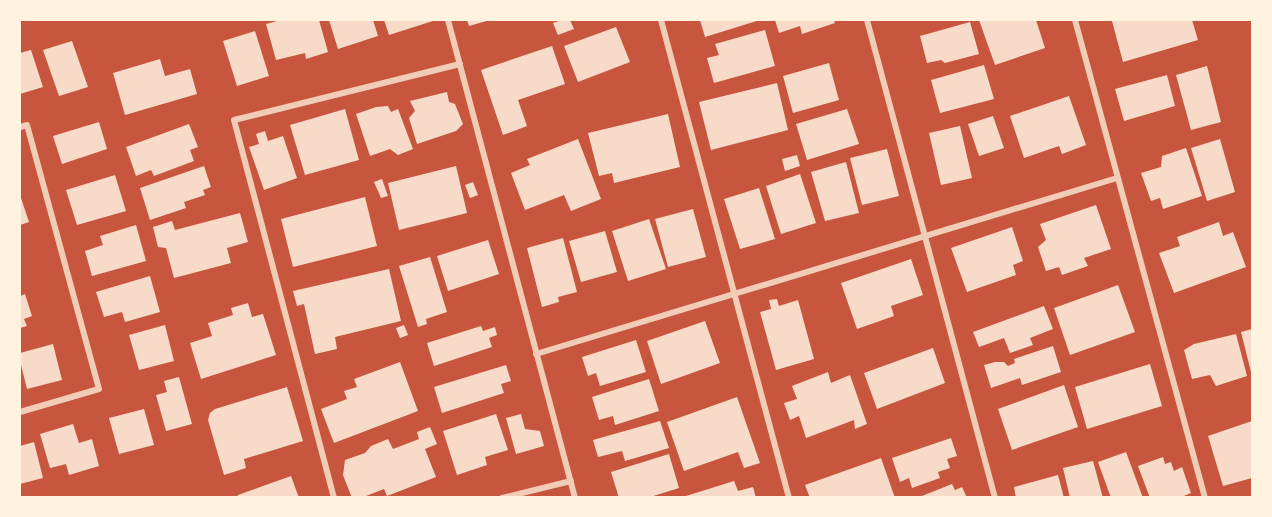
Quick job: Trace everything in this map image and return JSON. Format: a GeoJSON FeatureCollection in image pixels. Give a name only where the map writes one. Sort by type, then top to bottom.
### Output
{"type":"FeatureCollection","features":[{"type":"Feature","properties":{"kind":"street"},"geometry":{"type":"LineString","coordinates":[[448,20],[575,498]]}},
{"type":"Feature","properties":{"kind":"street"},"geometry":{"type":"LineString","coordinates":[[661,20],[789,498]]}},
{"type":"Feature","properties":{"kind":"street"},"geometry":{"type":"LineString","coordinates":[[867,20],[995,498]]}},
{"type":"Feature","properties":{"kind":"street"},"geometry":{"type":"LineString","coordinates":[[1075,20],[1204,498]]}},
{"type":"Feature","properties":{"kind":"street"},"geometry":{"type":"LineString","coordinates":[[334,498],[234,120],[460,64]]}},
{"type":"Feature","properties":{"kind":"street"},"geometry":{"type":"LineString","coordinates":[[20,127],[27,125],[99,389],[20,412]]}},
{"type":"Feature","properties":{"kind":"street"},"geometry":{"type":"LineString","coordinates":[[536,354],[1117,178]]}},
{"type":"Feature","properties":{"kind":"street"},"geometry":{"type":"LineString","coordinates":[[502,498],[571,481]]}},
{"type":"Feature","properties":{"kind":"building"},"geometry":{"type":"Polygon","coordinates":[[[281,20],[319,20],[328,52],[306,59],[305,53],[276,60],[266,24],[281,20]]]}},
{"type":"Feature","properties":{"kind":"building"},"geometry":{"type":"Polygon","coordinates":[[[329,20],[373,20],[378,36],[338,49],[329,20]]]}},
{"type":"Feature","properties":{"kind":"building"},"geometry":{"type":"Polygon","coordinates":[[[384,20],[436,20],[389,35],[384,20]]]}},
{"type":"Feature","properties":{"kind":"building"},"geometry":{"type":"Polygon","coordinates":[[[467,20],[490,20],[469,26],[467,20]]]}},
{"type":"Feature","properties":{"kind":"building"},"geometry":{"type":"Polygon","coordinates":[[[570,20],[574,29],[558,35],[553,23],[570,20]]]}},
{"type":"Feature","properties":{"kind":"building"},"geometry":{"type":"Polygon","coordinates":[[[700,20],[760,20],[705,37],[700,20]]]}},
{"type":"Feature","properties":{"kind":"building"},"geometry":{"type":"Polygon","coordinates":[[[775,20],[834,20],[835,23],[802,34],[800,26],[779,33],[775,20]]]}},
{"type":"Feature","properties":{"kind":"building"},"geometry":{"type":"Polygon","coordinates":[[[979,20],[1036,20],[1045,48],[995,65],[979,20]]]}},
{"type":"Feature","properties":{"kind":"building"},"geometry":{"type":"Polygon","coordinates":[[[1192,20],[1198,40],[1123,62],[1112,21],[1192,20]]]}},
{"type":"Feature","properties":{"kind":"building"},"geometry":{"type":"Polygon","coordinates":[[[970,22],[979,54],[945,63],[941,60],[927,63],[920,36],[970,22]]]}},
{"type":"Feature","properties":{"kind":"building"},"geometry":{"type":"Polygon","coordinates":[[[616,27],[630,62],[578,82],[564,46],[616,27]]]}},
{"type":"Feature","properties":{"kind":"building"},"geometry":{"type":"Polygon","coordinates":[[[765,30],[775,66],[714,83],[707,58],[719,55],[715,44],[765,30]]]}},
{"type":"Feature","properties":{"kind":"building"},"geometry":{"type":"Polygon","coordinates":[[[255,31],[269,76],[237,86],[223,41],[255,31]]]}},
{"type":"Feature","properties":{"kind":"building"},"geometry":{"type":"Polygon","coordinates":[[[72,41],[88,87],[59,96],[43,50],[72,41]]]}},
{"type":"Feature","properties":{"kind":"building"},"geometry":{"type":"Polygon","coordinates":[[[552,46],[565,84],[518,100],[527,126],[503,135],[481,70],[552,46]]]}},
{"type":"Feature","properties":{"kind":"building"},"geometry":{"type":"Polygon","coordinates":[[[31,50],[43,87],[20,94],[20,53],[31,50]]]}},
{"type":"Feature","properties":{"kind":"building"},"geometry":{"type":"Polygon","coordinates":[[[160,59],[165,76],[190,69],[197,94],[125,115],[113,73],[160,59]]]}},
{"type":"Feature","properties":{"kind":"building"},"geometry":{"type":"Polygon","coordinates":[[[829,63],[839,100],[793,113],[783,76],[829,63]]]}},
{"type":"Feature","properties":{"kind":"building"},"geometry":{"type":"Polygon","coordinates":[[[984,65],[994,99],[940,113],[931,80],[984,65]]]}},
{"type":"Feature","properties":{"kind":"building"},"geometry":{"type":"Polygon","coordinates":[[[1207,66],[1221,122],[1191,130],[1176,75],[1207,66]]]}},
{"type":"Feature","properties":{"kind":"building"},"geometry":{"type":"Polygon","coordinates":[[[1167,75],[1175,106],[1124,121],[1115,89],[1167,75]]]}},
{"type":"Feature","properties":{"kind":"building"},"geometry":{"type":"Polygon","coordinates":[[[777,83],[788,130],[711,150],[699,102],[777,83]]]}},
{"type":"Feature","properties":{"kind":"building"},"geometry":{"type":"Polygon","coordinates":[[[447,92],[449,102],[455,104],[463,124],[456,131],[417,144],[409,118],[415,111],[410,101],[447,92]]]}},
{"type":"Feature","properties":{"kind":"building"},"geometry":{"type":"Polygon","coordinates":[[[1069,96],[1086,145],[1062,154],[1059,146],[1024,158],[1010,116],[1069,96]]]}},
{"type":"Feature","properties":{"kind":"building"},"geometry":{"type":"Polygon","coordinates":[[[388,106],[391,112],[398,109],[413,149],[398,155],[390,149],[370,156],[356,114],[376,107],[388,106]]]}},
{"type":"Feature","properties":{"kind":"building"},"geometry":{"type":"Polygon","coordinates":[[[345,109],[359,160],[305,175],[290,125],[345,109]]]}},
{"type":"Feature","properties":{"kind":"building"},"geometry":{"type":"Polygon","coordinates":[[[847,109],[859,144],[807,160],[796,124],[847,109]]]}},
{"type":"Feature","properties":{"kind":"building"},"geometry":{"type":"Polygon","coordinates":[[[668,114],[680,167],[614,183],[612,173],[599,176],[588,133],[668,114]]]}},
{"type":"Feature","properties":{"kind":"building"},"geometry":{"type":"Polygon","coordinates":[[[993,116],[1004,148],[979,156],[968,124],[993,116]]]}},
{"type":"Feature","properties":{"kind":"building"},"geometry":{"type":"Polygon","coordinates":[[[99,122],[107,149],[62,164],[53,136],[99,122]]]}},
{"type":"Feature","properties":{"kind":"building"},"geometry":{"type":"Polygon","coordinates":[[[189,124],[198,147],[190,150],[194,161],[154,176],[151,170],[136,176],[126,147],[189,124]]]}},
{"type":"Feature","properties":{"kind":"building"},"geometry":{"type":"Polygon","coordinates":[[[960,126],[972,178],[941,185],[929,133],[960,126]]]}},
{"type":"Feature","properties":{"kind":"building"},"geometry":{"type":"Polygon","coordinates":[[[265,131],[268,141],[283,136],[297,178],[264,190],[249,147],[259,144],[256,134],[265,131]]]}},
{"type":"Feature","properties":{"kind":"building"},"geometry":{"type":"Polygon","coordinates":[[[578,139],[601,199],[571,211],[564,195],[525,210],[511,173],[530,165],[527,159],[578,139]]]}},
{"type":"Feature","properties":{"kind":"building"},"geometry":{"type":"Polygon","coordinates":[[[1220,139],[1235,192],[1207,201],[1191,148],[1220,139]]]}},
{"type":"Feature","properties":{"kind":"building"},"geometry":{"type":"Polygon","coordinates":[[[1186,148],[1202,196],[1163,209],[1160,198],[1151,201],[1141,173],[1161,167],[1162,156],[1186,148]]]}},
{"type":"Feature","properties":{"kind":"building"},"geometry":{"type":"Polygon","coordinates":[[[887,149],[899,196],[862,205],[850,158],[887,149]]]}},
{"type":"Feature","properties":{"kind":"building"},"geometry":{"type":"Polygon","coordinates":[[[797,155],[800,166],[785,171],[782,159],[797,155]]]}},
{"type":"Feature","properties":{"kind":"building"},"geometry":{"type":"Polygon","coordinates":[[[846,162],[859,213],[825,221],[811,172],[846,162]]]}},
{"type":"Feature","properties":{"kind":"building"},"geometry":{"type":"Polygon","coordinates":[[[204,166],[211,187],[203,190],[205,195],[184,202],[186,208],[150,220],[140,188],[204,166]]]}},
{"type":"Feature","properties":{"kind":"building"},"geometry":{"type":"Polygon","coordinates":[[[456,166],[467,213],[399,230],[388,183],[456,166]]]}},
{"type":"Feature","properties":{"kind":"building"},"geometry":{"type":"Polygon","coordinates":[[[800,174],[816,223],[781,234],[766,186],[800,174]]]}},
{"type":"Feature","properties":{"kind":"building"},"geometry":{"type":"Polygon","coordinates":[[[115,175],[126,211],[77,225],[66,190],[115,175]]]}},
{"type":"Feature","properties":{"kind":"building"},"geometry":{"type":"Polygon","coordinates":[[[382,179],[388,196],[381,198],[374,182],[382,179]]]}},
{"type":"Feature","properties":{"kind":"building"},"geometry":{"type":"Polygon","coordinates":[[[473,182],[478,195],[470,198],[465,185],[473,182]]]}},
{"type":"Feature","properties":{"kind":"building"},"geometry":{"type":"Polygon","coordinates":[[[759,188],[775,239],[740,249],[724,199],[759,188]]]}},
{"type":"Feature","properties":{"kind":"building"},"geometry":{"type":"Polygon","coordinates":[[[20,195],[29,222],[20,225],[20,195]]]}},
{"type":"Feature","properties":{"kind":"building"},"geometry":{"type":"Polygon","coordinates":[[[365,197],[377,246],[293,267],[281,219],[365,197]]]}},
{"type":"Feature","properties":{"kind":"building"},"geometry":{"type":"Polygon","coordinates":[[[1096,205],[1111,249],[1084,258],[1088,266],[1062,275],[1059,267],[1046,271],[1038,247],[1046,240],[1040,224],[1096,205]]]}},
{"type":"Feature","properties":{"kind":"building"},"geometry":{"type":"Polygon","coordinates":[[[693,209],[706,257],[668,267],[655,219],[693,209]]]}},
{"type":"Feature","properties":{"kind":"building"},"geometry":{"type":"Polygon","coordinates":[[[240,213],[248,242],[227,248],[231,263],[174,278],[166,248],[158,247],[153,227],[172,221],[175,230],[240,213]]]}},
{"type":"Feature","properties":{"kind":"building"},"geometry":{"type":"Polygon","coordinates":[[[649,219],[666,269],[628,281],[612,231],[649,219]]]}},
{"type":"Feature","properties":{"kind":"building"},"geometry":{"type":"Polygon","coordinates":[[[1219,222],[1223,236],[1233,232],[1246,267],[1174,293],[1159,253],[1180,246],[1177,237],[1219,222]]]}},
{"type":"Feature","properties":{"kind":"building"},"geometry":{"type":"Polygon","coordinates":[[[136,225],[146,261],[92,276],[85,251],[103,245],[100,236],[136,225]]]}},
{"type":"Feature","properties":{"kind":"building"},"geometry":{"type":"Polygon","coordinates":[[[1012,227],[1023,261],[1013,265],[1016,275],[967,292],[951,248],[1012,227]]]}},
{"type":"Feature","properties":{"kind":"building"},"geometry":{"type":"Polygon","coordinates":[[[605,231],[617,272],[581,282],[569,241],[605,231]]]}},
{"type":"Feature","properties":{"kind":"building"},"geometry":{"type":"Polygon","coordinates":[[[563,238],[577,292],[558,297],[559,302],[542,307],[527,248],[563,238]]]}},
{"type":"Feature","properties":{"kind":"building"},"geometry":{"type":"Polygon","coordinates":[[[488,240],[499,274],[448,291],[437,256],[488,240]]]}},
{"type":"Feature","properties":{"kind":"building"},"geometry":{"type":"Polygon","coordinates":[[[430,257],[447,312],[426,319],[427,324],[418,327],[399,266],[430,257]]]}},
{"type":"Feature","properties":{"kind":"building"},"geometry":{"type":"Polygon","coordinates":[[[911,259],[923,295],[891,306],[894,316],[857,329],[841,283],[911,259]]]}},
{"type":"Feature","properties":{"kind":"building"},"geometry":{"type":"Polygon","coordinates":[[[389,269],[401,321],[335,337],[337,349],[315,354],[304,304],[297,306],[293,291],[389,269]]]}},
{"type":"Feature","properties":{"kind":"building"},"geometry":{"type":"Polygon","coordinates":[[[150,276],[160,312],[125,322],[122,312],[104,317],[96,292],[150,276]]]}},
{"type":"Feature","properties":{"kind":"building"},"geometry":{"type":"Polygon","coordinates":[[[1118,285],[1135,332],[1070,355],[1054,308],[1118,285]]]}},
{"type":"Feature","properties":{"kind":"building"},"geometry":{"type":"Polygon","coordinates":[[[25,294],[32,316],[24,319],[27,326],[20,328],[20,296],[25,294]]]}},
{"type":"Feature","properties":{"kind":"building"},"geometry":{"type":"Polygon","coordinates":[[[777,299],[779,306],[798,300],[814,359],[776,370],[760,312],[771,309],[769,300],[777,299]]]}},
{"type":"Feature","properties":{"kind":"building"},"geometry":{"type":"Polygon","coordinates":[[[248,303],[252,317],[263,314],[276,355],[201,379],[190,343],[212,336],[208,323],[233,315],[231,308],[248,303]]]}},
{"type":"Feature","properties":{"kind":"building"},"geometry":{"type":"Polygon","coordinates":[[[1044,306],[1053,329],[1030,338],[1033,345],[1010,353],[1004,338],[979,347],[973,332],[1044,306]]]}},
{"type":"Feature","properties":{"kind":"building"},"geometry":{"type":"Polygon","coordinates":[[[705,321],[720,363],[661,384],[647,341],[705,321]]]}},
{"type":"Feature","properties":{"kind":"building"},"geometry":{"type":"Polygon","coordinates":[[[165,325],[174,361],[139,370],[129,335],[165,325]]]}},
{"type":"Feature","properties":{"kind":"building"},"geometry":{"type":"Polygon","coordinates":[[[404,325],[408,335],[400,338],[396,328],[404,325]]]}},
{"type":"Feature","properties":{"kind":"building"},"geometry":{"type":"Polygon","coordinates":[[[481,326],[483,331],[495,327],[497,335],[489,338],[492,347],[434,366],[427,343],[481,326]]]}},
{"type":"Feature","properties":{"kind":"building"},"geometry":{"type":"Polygon","coordinates":[[[1252,329],[1252,376],[1241,332],[1252,329]]]}},
{"type":"Feature","properties":{"kind":"building"},"geometry":{"type":"Polygon","coordinates":[[[1236,334],[1247,376],[1216,386],[1210,375],[1192,379],[1184,350],[1194,344],[1236,334]]]}},
{"type":"Feature","properties":{"kind":"building"},"geometry":{"type":"Polygon","coordinates":[[[636,340],[646,372],[600,386],[596,373],[588,376],[582,357],[636,340]]]}},
{"type":"Feature","properties":{"kind":"building"},"geometry":{"type":"Polygon","coordinates":[[[53,344],[62,380],[27,389],[20,353],[53,344]]]}},
{"type":"Feature","properties":{"kind":"building"},"geometry":{"type":"Polygon","coordinates":[[[1053,346],[1061,372],[1022,385],[1020,378],[991,388],[984,365],[1004,362],[1008,366],[1015,363],[1014,359],[1053,346]]]}},
{"type":"Feature","properties":{"kind":"building"},"geometry":{"type":"Polygon","coordinates":[[[933,348],[945,383],[877,409],[864,373],[933,348]]]}},
{"type":"Feature","properties":{"kind":"building"},"geometry":{"type":"Polygon","coordinates":[[[400,362],[418,411],[334,443],[321,409],[347,399],[344,391],[357,387],[354,379],[400,362]]]}},
{"type":"Feature","properties":{"kind":"building"},"geometry":{"type":"Polygon","coordinates":[[[1150,364],[1162,406],[1087,429],[1075,387],[1150,364]]]}},
{"type":"Feature","properties":{"kind":"building"},"geometry":{"type":"Polygon","coordinates":[[[506,365],[511,381],[501,384],[504,393],[442,413],[434,387],[506,365]]]}},
{"type":"Feature","properties":{"kind":"building"},"geometry":{"type":"Polygon","coordinates":[[[828,372],[831,383],[850,375],[867,424],[855,429],[854,420],[806,438],[799,416],[790,420],[784,403],[797,399],[792,386],[828,372]]]}},
{"type":"Feature","properties":{"kind":"building"},"geometry":{"type":"Polygon","coordinates":[[[179,377],[192,424],[166,431],[156,395],[167,392],[164,381],[179,377]]]}},
{"type":"Feature","properties":{"kind":"building"},"geometry":{"type":"Polygon","coordinates":[[[649,379],[659,411],[615,425],[613,416],[599,420],[592,397],[649,379]]]}},
{"type":"Feature","properties":{"kind":"building"},"geometry":{"type":"Polygon","coordinates":[[[1064,385],[1078,427],[1012,450],[998,409],[1064,385]]]}},
{"type":"Feature","properties":{"kind":"building"},"geometry":{"type":"Polygon","coordinates":[[[287,387],[303,441],[244,459],[246,468],[224,475],[208,420],[210,413],[215,409],[287,387]]]}},
{"type":"Feature","properties":{"kind":"building"},"geometry":{"type":"Polygon","coordinates":[[[737,397],[760,463],[744,468],[738,452],[684,471],[667,422],[737,397]]]}},
{"type":"Feature","properties":{"kind":"building"},"geometry":{"type":"Polygon","coordinates":[[[144,409],[154,445],[119,454],[109,418],[144,409]]]}},
{"type":"Feature","properties":{"kind":"building"},"geometry":{"type":"Polygon","coordinates":[[[496,414],[508,450],[485,457],[487,465],[457,475],[443,431],[496,414]]]}},
{"type":"Feature","properties":{"kind":"building"},"geometry":{"type":"Polygon","coordinates":[[[521,414],[525,429],[540,431],[544,446],[516,454],[506,418],[521,414]]]}},
{"type":"Feature","properties":{"kind":"building"},"geometry":{"type":"Polygon","coordinates":[[[660,421],[669,448],[625,461],[622,451],[598,457],[593,440],[660,421]]]}},
{"type":"Feature","properties":{"kind":"building"},"geometry":{"type":"Polygon","coordinates":[[[1252,421],[1252,478],[1223,486],[1208,436],[1252,421]]]}},
{"type":"Feature","properties":{"kind":"building"},"geometry":{"type":"Polygon","coordinates":[[[73,424],[79,443],[92,439],[99,466],[69,475],[66,464],[50,468],[40,434],[73,424]]]}},
{"type":"Feature","properties":{"kind":"building"},"geometry":{"type":"Polygon","coordinates":[[[430,427],[437,444],[425,449],[436,477],[387,496],[384,489],[361,498],[352,498],[343,475],[345,460],[365,453],[371,446],[388,439],[393,449],[419,439],[417,432],[430,427]]]}},
{"type":"Feature","properties":{"kind":"building"},"geometry":{"type":"Polygon","coordinates":[[[951,438],[957,456],[947,459],[950,468],[938,472],[940,478],[912,488],[909,478],[900,482],[892,458],[951,438]]]}},
{"type":"Feature","properties":{"kind":"building"},"geometry":{"type":"Polygon","coordinates":[[[34,442],[43,478],[20,484],[20,446],[34,442]]]}},
{"type":"Feature","properties":{"kind":"building"},"geometry":{"type":"Polygon","coordinates":[[[1126,452],[1143,498],[1111,498],[1098,462],[1126,452]]]}},
{"type":"Feature","properties":{"kind":"building"},"geometry":{"type":"Polygon","coordinates":[[[669,454],[679,488],[647,498],[619,498],[611,472],[669,454]]]}},
{"type":"Feature","properties":{"kind":"building"},"geometry":{"type":"Polygon","coordinates":[[[1163,457],[1165,464],[1171,462],[1174,471],[1182,467],[1191,493],[1179,498],[1150,498],[1138,466],[1163,457]]]}},
{"type":"Feature","properties":{"kind":"building"},"geometry":{"type":"Polygon","coordinates":[[[881,458],[895,498],[810,498],[805,485],[881,458]]]}},
{"type":"Feature","properties":{"kind":"building"},"geometry":{"type":"Polygon","coordinates":[[[1093,461],[1103,498],[1070,498],[1063,468],[1093,461]]]}},
{"type":"Feature","properties":{"kind":"building"},"geometry":{"type":"Polygon","coordinates":[[[1058,475],[1064,498],[1016,498],[1014,487],[1058,475]]]}},
{"type":"Feature","properties":{"kind":"building"},"geometry":{"type":"Polygon","coordinates":[[[291,476],[299,498],[237,498],[238,495],[291,476]]]}},
{"type":"Feature","properties":{"kind":"building"},"geometry":{"type":"Polygon","coordinates":[[[734,481],[738,491],[753,487],[756,498],[687,498],[686,496],[734,481]]]}},
{"type":"Feature","properties":{"kind":"building"},"geometry":{"type":"Polygon","coordinates":[[[952,484],[955,490],[962,487],[967,498],[917,498],[952,484]]]}}]}
